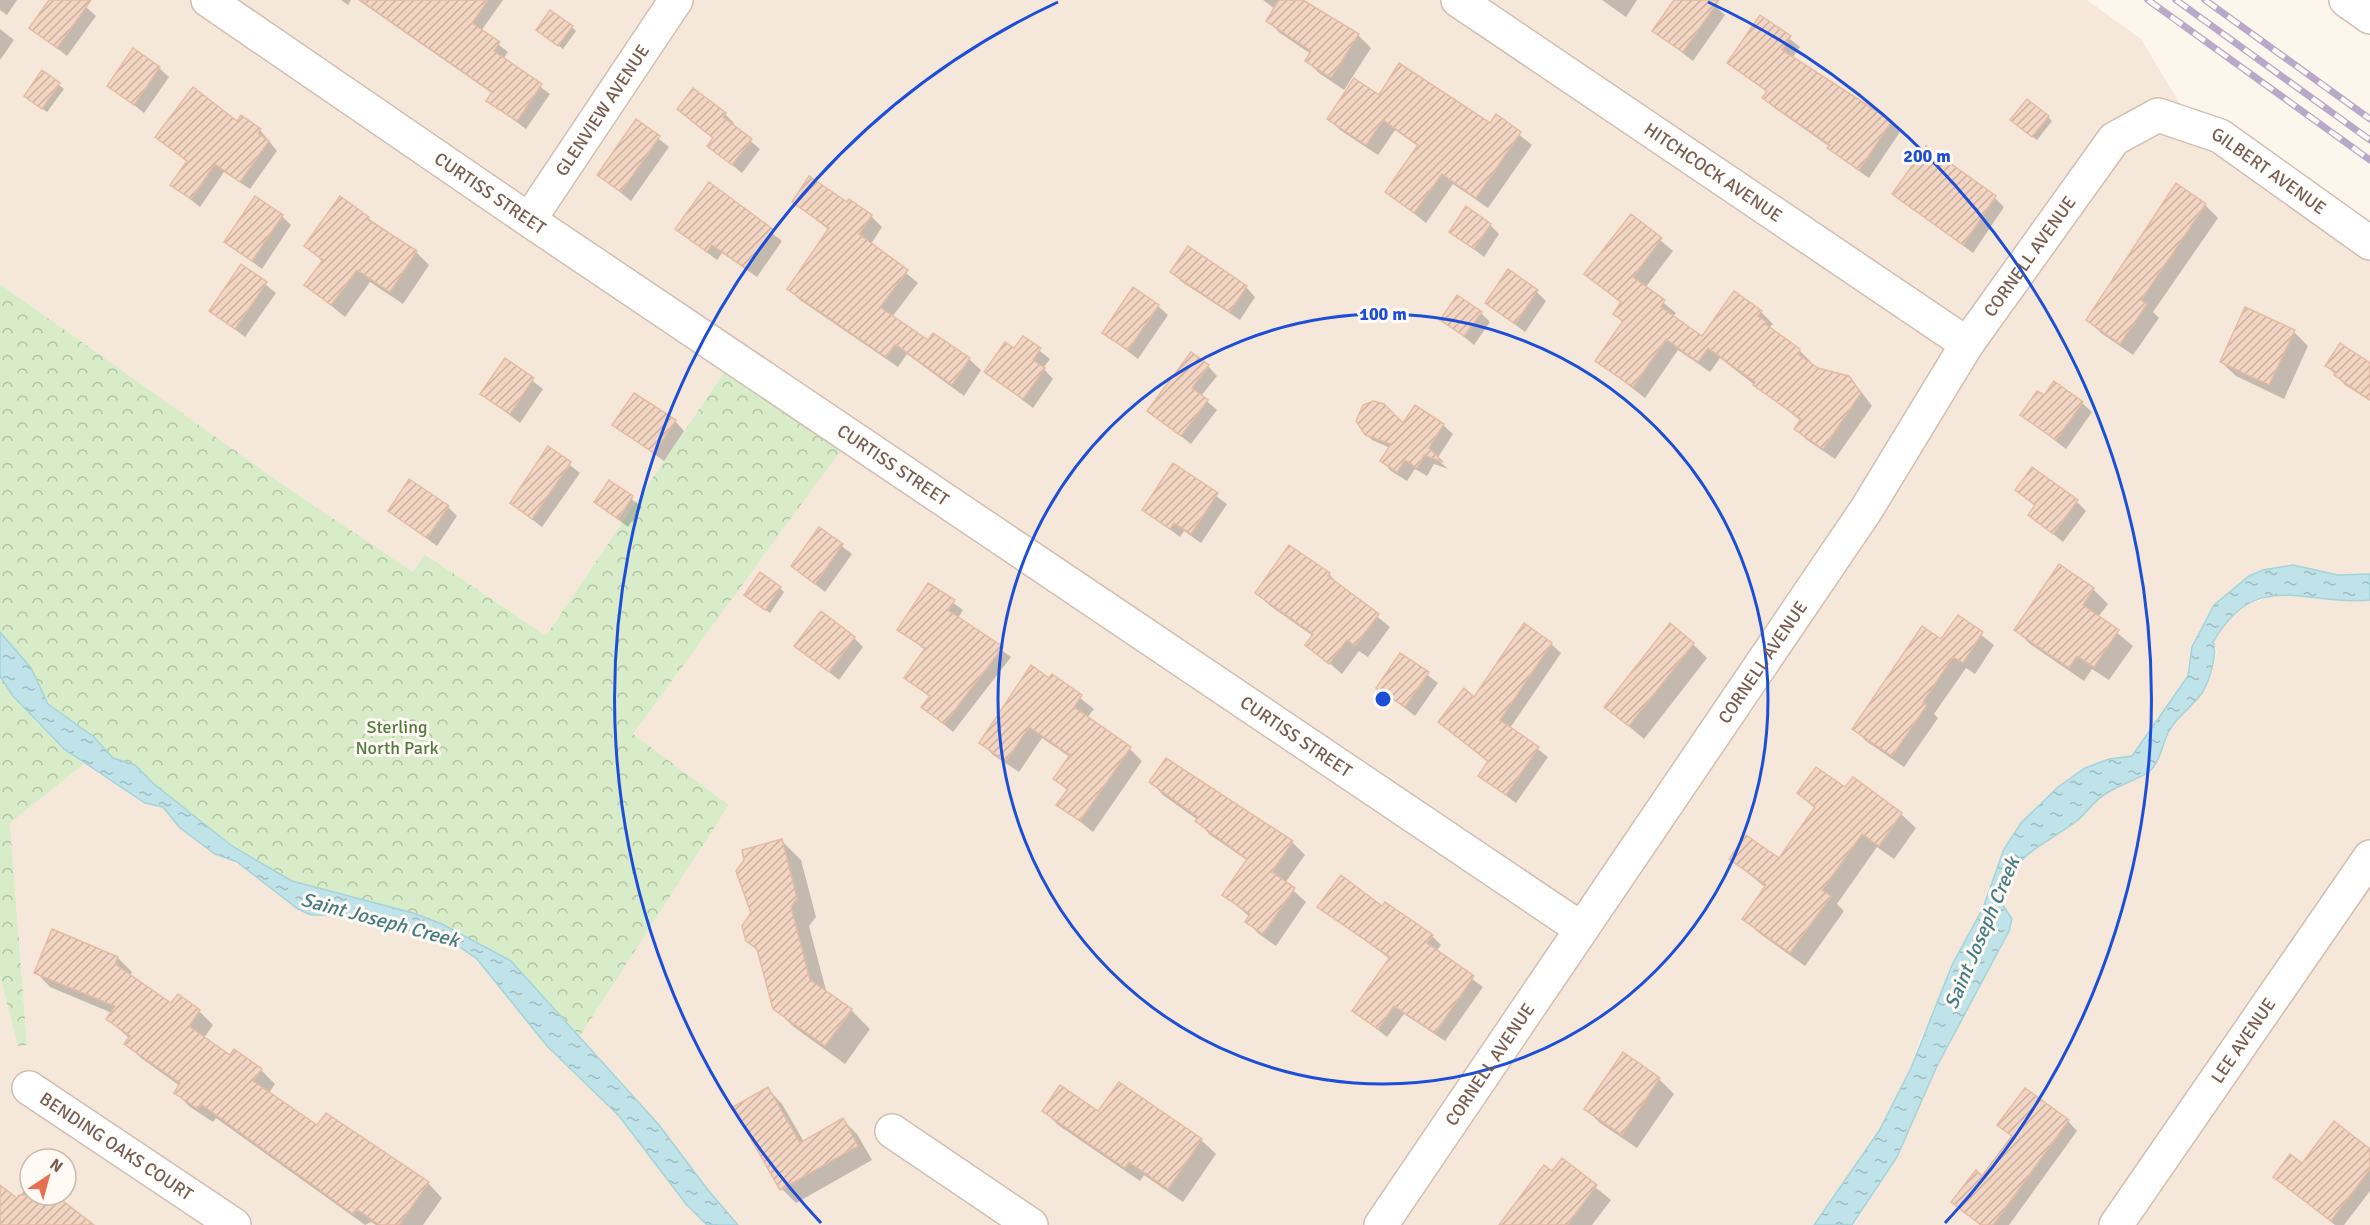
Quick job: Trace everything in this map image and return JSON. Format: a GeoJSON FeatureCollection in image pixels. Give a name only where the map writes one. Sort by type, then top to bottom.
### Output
{"type":"FeatureCollection","features":[{"type":"Feature","properties":{"kind":"street","name":"CURTISS STREET"},"geometry":{"type":"LineString","coordinates":[[208,0],[529,220],[1580,928]]}},
{"type":"Feature","properties":{"kind":"street","name":"GLENVIEW AVENUE"},"geometry":{"type":"LineString","coordinates":[[529,220],[676,0]]}},
{"type":"Feature","properties":{"kind":"street","name":"HITCHCOCK AVENUE"},"geometry":{"type":"LineString","coordinates":[[1458,0],[1967,344]]}},
{"type":"Feature","properties":{"kind":"street","name":"CORNELL AVENUE"},"geometry":{"type":"LineString","coordinates":[[1381,1225],[1580,928],[1866,510],[1967,344],[2114,139],[2158,116]]}},
{"type":"Feature","properties":{"kind":"street","name":"GILBERT AVENUE"},"geometry":{"type":"LineString","coordinates":[[2158,116],[2220,136],[2370,243]]}},
{"type":"Feature","properties":{"kind":"street","name":"LEE AVENUE"},"geometry":{"type":"LineString","coordinates":[[2116,1225],[2370,858]]}},
{"type":"Feature","properties":{"kind":"street","name":"BENDING OAKS COURT"},"geometry":{"type":"LineString","coordinates":[[29,1088],[234,1225]]}},
{"type":"Feature","properties":{"kind":"street"},"geometry":{"type":"LineString","coordinates":[[892,1131],[1031,1225]]}},
{"type":"Feature","properties":{"kind":"shaded area"},"geometry":{"type":"Polygon","coordinates":[[[0,0],[2087,0],[2141,39],[2204,144],[2370,261],[2370,574],[2338,575],[2293,565],[2201,632],[2192,647],[2189,676],[2132,756],[2109,759],[2004,849],[1983,908],[1919,1042],[1911,1068],[1879,1131],[1814,1225],[738,1225],[708,1191],[659,1125],[580,1036],[729,805],[633,734],[841,449],[725,370],[546,637],[426,554],[413,572],[295,493],[0,284],[0,0]]]}},
{"type":"Feature","properties":{"kind":"shaded area"},"geometry":{"type":"Polygon","coordinates":[[[2276,594],[2370,600],[2370,1225],[1854,1225],[1897,1157],[1936,1068],[2009,931],[1999,899],[2006,881],[2026,854],[2077,820],[2103,795],[2139,775],[2147,774],[2170,729],[2202,693],[2217,651],[2213,642],[2227,619],[2248,605],[2276,594]]]}},
{"type":"Feature","properties":{"kind":"shaded area"},"geometry":{"type":"Polygon","coordinates":[[[84,764],[145,803],[163,806],[179,827],[215,854],[369,924],[430,937],[461,948],[477,959],[547,1046],[619,1116],[686,1204],[707,1225],[0,1225],[0,976],[18,1045],[27,1044],[10,823],[84,764]]]}},
{"type":"Feature","properties":{"kind":"green space","name":"Sterling North Park"},"geometry":{"type":"Polygon","coordinates":[[[0,284],[295,493],[413,572],[425,554],[546,636],[726,369],[841,450],[633,734],[729,805],[580,1036],[511,961],[442,924],[413,913],[292,881],[232,846],[154,784],[135,765],[113,758],[94,737],[48,704],[31,668],[0,632],[0,284]]]}},
{"type":"Feature","properties":{"kind":"green space"},"geometry":{"type":"Polygon","coordinates":[[[0,676],[38,724],[84,764],[10,823],[27,1045],[18,1046],[0,976],[0,676]]]}},
{"type":"Feature","properties":{"kind":"water","name":"Saint Joseph Creek"},"geometry":{"type":"Polygon","coordinates":[[[2293,565],[2338,575],[2370,574],[2370,600],[2347,601],[2284,595],[2265,597],[2247,604],[2230,619],[2213,642],[2214,661],[2205,688],[2172,726],[2153,768],[2145,775],[2100,797],[2078,820],[2032,851],[2015,869],[1999,899],[2012,919],[2009,931],[1936,1068],[1897,1157],[1852,1225],[1814,1225],[1879,1131],[1911,1068],[1952,965],[1983,908],[2004,849],[2021,823],[2058,787],[2085,768],[2109,759],[2132,756],[2188,676],[2192,647],[2214,605],[2249,576],[2263,570],[2293,565]]]}},
{"type":"Feature","properties":{"kind":"water","name":"Saint Joseph Creek"},"geometry":{"type":"Polygon","coordinates":[[[0,632],[31,668],[48,704],[94,737],[113,758],[135,765],[154,784],[232,846],[292,881],[413,913],[442,924],[511,961],[659,1125],[708,1190],[738,1225],[707,1225],[686,1204],[619,1116],[547,1046],[477,959],[461,948],[400,928],[369,924],[350,915],[311,915],[298,909],[237,862],[215,854],[179,827],[163,807],[145,803],[64,749],[13,696],[0,676],[0,632]]]}},
{"type":"Feature","properties":{"kind":"building"},"geometry":{"type":"Polygon","coordinates":[[[49,0],[91,0],[57,48],[29,28],[49,0]]]}},
{"type":"Feature","properties":{"kind":"building"},"geometry":{"type":"Polygon","coordinates":[[[360,0],[488,0],[472,23],[500,42],[494,51],[542,84],[517,121],[486,101],[492,92],[360,0]]]}},
{"type":"Feature","properties":{"kind":"building"},"geometry":{"type":"Polygon","coordinates":[[[1279,0],[1303,0],[1359,34],[1331,78],[1305,61],[1311,51],[1266,21],[1279,0]]]}},
{"type":"Feature","properties":{"kind":"building"},"geometry":{"type":"Polygon","coordinates":[[[1674,0],[1719,0],[1683,52],[1652,31],[1674,0]]]}},
{"type":"Feature","properties":{"kind":"building"},"geometry":{"type":"Polygon","coordinates":[[[550,10],[573,26],[558,46],[536,30],[550,10]]]}},
{"type":"Feature","properties":{"kind":"building"},"geometry":{"type":"Polygon","coordinates":[[[1760,15],[1791,36],[1782,50],[1892,121],[1859,170],[1827,148],[1830,145],[1762,98],[1767,91],[1727,63],[1760,15]]]}},
{"type":"Feature","properties":{"kind":"building"},"geometry":{"type":"Polygon","coordinates":[[[133,48],[160,67],[134,105],[107,86],[133,48]]]}},
{"type":"Feature","properties":{"kind":"building"},"geometry":{"type":"Polygon","coordinates":[[[1399,63],[1490,123],[1496,114],[1521,132],[1476,198],[1442,174],[1414,213],[1385,192],[1418,145],[1383,120],[1366,145],[1327,119],[1354,78],[1379,95],[1399,63]]]}},
{"type":"Feature","properties":{"kind":"building"},"geometry":{"type":"Polygon","coordinates":[[[42,70],[60,83],[42,109],[24,96],[42,70]]]}},
{"type":"Feature","properties":{"kind":"building"},"geometry":{"type":"Polygon","coordinates":[[[193,87],[237,121],[241,115],[261,129],[258,133],[269,141],[240,182],[215,164],[191,199],[170,185],[187,161],[155,137],[193,87]]]}},
{"type":"Feature","properties":{"kind":"building"},"geometry":{"type":"Polygon","coordinates":[[[693,88],[726,113],[723,117],[752,139],[732,165],[707,146],[713,138],[677,109],[693,88]]]}},
{"type":"Feature","properties":{"kind":"building"},"geometry":{"type":"Polygon","coordinates":[[[2027,99],[2049,116],[2032,137],[2010,120],[2027,99]]]}},
{"type":"Feature","properties":{"kind":"building"},"geometry":{"type":"Polygon","coordinates":[[[636,119],[660,136],[621,192],[597,175],[636,119]]]}},
{"type":"Feature","properties":{"kind":"building"},"geometry":{"type":"Polygon","coordinates":[[[1926,146],[1996,196],[1963,245],[1892,194],[1926,146]]]}},
{"type":"Feature","properties":{"kind":"building"},"geometry":{"type":"Polygon","coordinates":[[[809,176],[847,202],[849,199],[872,215],[859,234],[908,270],[880,307],[928,340],[933,333],[970,358],[952,385],[895,344],[886,357],[787,289],[829,228],[792,202],[809,176]]]}},
{"type":"Feature","properties":{"kind":"building"},"geometry":{"type":"Polygon","coordinates":[[[709,182],[774,230],[747,269],[712,245],[707,252],[675,229],[709,182]]]}},
{"type":"Feature","properties":{"kind":"building"},"geometry":{"type":"Polygon","coordinates":[[[2176,183],[2206,204],[2141,300],[2147,304],[2120,344],[2086,320],[2176,183]]]}},
{"type":"Feature","properties":{"kind":"building"},"geometry":{"type":"Polygon","coordinates":[[[255,196],[283,215],[252,261],[224,242],[255,196]]]}},
{"type":"Feature","properties":{"kind":"building"},"geometry":{"type":"Polygon","coordinates":[[[340,196],[369,217],[367,219],[417,251],[390,292],[357,270],[331,305],[304,285],[323,260],[304,246],[340,196]]]}},
{"type":"Feature","properties":{"kind":"building"},"geometry":{"type":"Polygon","coordinates":[[[1466,206],[1491,224],[1474,249],[1449,232],[1466,206]]]}},
{"type":"Feature","properties":{"kind":"building"},"geometry":{"type":"Polygon","coordinates":[[[1631,214],[1662,238],[1633,277],[1665,300],[1661,307],[1702,336],[1734,291],[1762,311],[1758,316],[1767,322],[1765,324],[1800,349],[1799,355],[1818,368],[1849,376],[1861,393],[1823,449],[1794,429],[1801,419],[1753,385],[1755,382],[1708,348],[1698,362],[1666,339],[1633,387],[1595,361],[1623,321],[1613,314],[1621,302],[1584,274],[1631,214]]]}},
{"type":"Feature","properties":{"kind":"building"},"geometry":{"type":"Polygon","coordinates":[[[1188,246],[1247,286],[1230,312],[1170,272],[1188,246]]]}},
{"type":"Feature","properties":{"kind":"building"},"geometry":{"type":"Polygon","coordinates":[[[241,264],[267,282],[235,329],[209,311],[241,264]]]}},
{"type":"Feature","properties":{"kind":"building"},"geometry":{"type":"Polygon","coordinates":[[[1508,269],[1538,290],[1515,324],[1485,303],[1508,269]]]}},
{"type":"Feature","properties":{"kind":"building"},"geometry":{"type":"Polygon","coordinates":[[[1133,287],[1159,305],[1128,350],[1102,333],[1133,287]]]}},
{"type":"Feature","properties":{"kind":"building"},"geometry":{"type":"Polygon","coordinates":[[[1457,295],[1482,312],[1464,336],[1440,320],[1457,295]]]}},
{"type":"Feature","properties":{"kind":"building"},"geometry":{"type":"Polygon","coordinates":[[[2245,307],[2295,330],[2269,385],[2220,362],[2245,307]]]}},
{"type":"Feature","properties":{"kind":"building"},"geometry":{"type":"Polygon","coordinates":[[[1023,336],[1041,348],[1033,360],[1045,368],[1023,399],[984,372],[1005,342],[1014,348],[1023,336]]]}},
{"type":"Feature","properties":{"kind":"building"},"geometry":{"type":"Polygon","coordinates":[[[2340,343],[2370,363],[2370,400],[2334,375],[2336,372],[2325,366],[2340,343]]]}},
{"type":"Feature","properties":{"kind":"building"},"geometry":{"type":"Polygon","coordinates":[[[1191,352],[1209,365],[1192,388],[1208,400],[1181,436],[1147,411],[1191,352]]]}},
{"type":"Feature","properties":{"kind":"building"},"geometry":{"type":"Polygon","coordinates":[[[505,358],[534,378],[510,414],[480,394],[505,358]]]}},
{"type":"Feature","properties":{"kind":"building"},"geometry":{"type":"Polygon","coordinates":[[[2054,381],[2083,402],[2056,440],[2020,415],[2037,391],[2044,395],[2054,381]]]}},
{"type":"Feature","properties":{"kind":"building"},"geometry":{"type":"Polygon","coordinates":[[[634,393],[676,420],[654,453],[612,425],[634,393]]]}},
{"type":"Feature","properties":{"kind":"building"},"geometry":{"type":"Polygon","coordinates":[[[1373,401],[1384,404],[1403,423],[1415,405],[1444,424],[1429,448],[1443,462],[1424,455],[1417,468],[1405,460],[1397,472],[1380,461],[1391,444],[1365,435],[1356,421],[1363,405],[1373,401]]]}},
{"type":"Feature","properties":{"kind":"building"},"geometry":{"type":"Polygon","coordinates":[[[548,446],[571,462],[532,519],[510,503],[548,446]]]}},
{"type":"Feature","properties":{"kind":"building"},"geometry":{"type":"Polygon","coordinates":[[[1173,463],[1218,493],[1191,534],[1174,523],[1170,529],[1142,510],[1173,463]]]}},
{"type":"Feature","properties":{"kind":"building"},"geometry":{"type":"Polygon","coordinates":[[[2032,467],[2078,500],[2053,534],[2028,515],[2035,505],[2015,490],[2032,467]]]}},
{"type":"Feature","properties":{"kind":"building"},"geometry":{"type":"Polygon","coordinates":[[[409,479],[449,506],[427,538],[388,511],[409,479]]]}},
{"type":"Feature","properties":{"kind":"building"},"geometry":{"type":"Polygon","coordinates":[[[609,480],[633,496],[618,519],[594,502],[609,480]]]}},
{"type":"Feature","properties":{"kind":"building"},"geometry":{"type":"Polygon","coordinates":[[[819,527],[843,544],[815,584],[791,566],[819,527]]]}},
{"type":"Feature","properties":{"kind":"building"},"geometry":{"type":"Polygon","coordinates":[[[1289,545],[1330,573],[1328,576],[1379,614],[1355,646],[1347,640],[1329,664],[1305,645],[1313,634],[1255,593],[1289,545]]]}},
{"type":"Feature","properties":{"kind":"building"},"geometry":{"type":"Polygon","coordinates":[[[2059,564],[2094,588],[2083,605],[2119,630],[2094,667],[2077,656],[2069,668],[2014,630],[2059,564]]]}},
{"type":"Feature","properties":{"kind":"building"},"geometry":{"type":"Polygon","coordinates":[[[760,572],[781,587],[765,610],[744,595],[760,572]]]}},
{"type":"Feature","properties":{"kind":"building"},"geometry":{"type":"Polygon","coordinates":[[[928,583],[955,600],[948,610],[1003,647],[944,724],[921,707],[930,696],[904,678],[925,648],[897,630],[928,583]]]}},
{"type":"Feature","properties":{"kind":"building"},"geometry":{"type":"Polygon","coordinates":[[[821,611],[855,637],[829,672],[794,646],[821,611]]]}},
{"type":"Feature","properties":{"kind":"building"},"geometry":{"type":"Polygon","coordinates":[[[1958,615],[1983,632],[1963,663],[1953,657],[1923,702],[1927,705],[1892,756],[1852,729],[1922,626],[1941,639],[1958,615]]]}},
{"type":"Feature","properties":{"kind":"building"},"geometry":{"type":"Polygon","coordinates":[[[1524,623],[1552,643],[1500,720],[1539,747],[1506,795],[1478,776],[1488,761],[1438,722],[1464,688],[1474,697],[1524,623]]]}},
{"type":"Feature","properties":{"kind":"building"},"geometry":{"type":"Polygon","coordinates":[[[1670,623],[1694,643],[1629,726],[1604,707],[1670,623]]]}},
{"type":"Feature","properties":{"kind":"building"},"geometry":{"type":"Polygon","coordinates":[[[1400,653],[1429,672],[1405,707],[1376,688],[1400,653]]]}},
{"type":"Feature","properties":{"kind":"building"},"geometry":{"type":"Polygon","coordinates":[[[1031,665],[1049,678],[1052,674],[1082,695],[1074,707],[1131,747],[1080,821],[1056,805],[1068,789],[1053,779],[1070,755],[1029,727],[1006,761],[979,743],[1031,665]]]}},
{"type":"Feature","properties":{"kind":"building"},"geometry":{"type":"Polygon","coordinates":[[[1166,758],[1293,841],[1272,872],[1295,888],[1263,934],[1245,922],[1250,914],[1222,895],[1247,859],[1195,821],[1198,817],[1149,782],[1166,758]]]}},
{"type":"Feature","properties":{"kind":"building"},"geometry":{"type":"Polygon","coordinates":[[[1816,767],[1845,787],[1853,777],[1902,813],[1879,846],[1862,834],[1822,890],[1831,896],[1790,953],[1742,919],[1766,885],[1729,859],[1746,835],[1779,858],[1815,807],[1797,793],[1816,767]]]}},
{"type":"Feature","properties":{"kind":"building"},"geometry":{"type":"Polygon","coordinates":[[[782,839],[797,898],[791,907],[810,980],[852,1009],[825,1046],[773,1009],[757,949],[746,941],[742,926],[751,913],[736,871],[744,860],[742,850],[782,839]]]}},
{"type":"Feature","properties":{"kind":"building"},"geometry":{"type":"Polygon","coordinates":[[[1341,875],[1382,906],[1385,902],[1433,935],[1427,943],[1474,976],[1435,1033],[1394,1006],[1378,1029],[1352,1011],[1390,957],[1317,907],[1341,875]]]}},
{"type":"Feature","properties":{"kind":"building"},"geometry":{"type":"Polygon","coordinates":[[[52,929],[118,957],[115,964],[171,1003],[178,994],[200,1010],[189,1026],[230,1055],[234,1049],[262,1069],[253,1081],[317,1125],[326,1113],[429,1182],[399,1225],[380,1225],[356,1209],[353,1214],[201,1104],[198,1109],[174,1093],[180,1083],[124,1044],[130,1036],[106,1019],[115,1006],[34,973],[52,929]]]}},
{"type":"Feature","properties":{"kind":"building"},"geometry":{"type":"Polygon","coordinates":[[[1623,1052],[1660,1078],[1622,1135],[1584,1109],[1623,1052]]]}},
{"type":"Feature","properties":{"kind":"building"},"geometry":{"type":"Polygon","coordinates":[[[1119,1082],[1202,1139],[1168,1189],[1129,1162],[1125,1168],[1042,1111],[1060,1085],[1098,1111],[1119,1082]]]}},
{"type":"Feature","properties":{"kind":"building"},"geometry":{"type":"Polygon","coordinates":[[[768,1087],[800,1143],[843,1118],[858,1146],[780,1190],[733,1107],[768,1087]]]}},
{"type":"Feature","properties":{"kind":"building"},"geometry":{"type":"Polygon","coordinates":[[[2025,1088],[2069,1120],[1993,1225],[1981,1225],[1951,1202],[1976,1170],[1982,1176],[2012,1136],[1997,1125],[2025,1088]]]}},
{"type":"Feature","properties":{"kind":"building"},"geometry":{"type":"Polygon","coordinates":[[[2334,1121],[2370,1149],[2370,1169],[2331,1221],[2273,1177],[2290,1154],[2302,1163],[2334,1121]]]}},
{"type":"Feature","properties":{"kind":"building"},"geometry":{"type":"Polygon","coordinates":[[[1562,1158],[1597,1185],[1567,1225],[1499,1225],[1544,1165],[1552,1171],[1562,1158]]]}},
{"type":"Feature","properties":{"kind":"building"},"geometry":{"type":"Polygon","coordinates":[[[0,1185],[17,1198],[18,1196],[18,1207],[71,1207],[94,1225],[0,1225],[0,1185]]]}},
{"type":"Feature","properties":{"kind":"railway"},"geometry":{"type":"LineString","coordinates":[[2148,0],[2370,160]]}},
{"type":"Feature","properties":{"kind":"railway"},"geometry":{"type":"LineString","coordinates":[[2176,0],[2370,140]]}},
{"type":"Feature","properties":{"kind":"railway"},"geometry":{"type":"LineString","coordinates":[[2205,0],[2370,119]]}}]}
